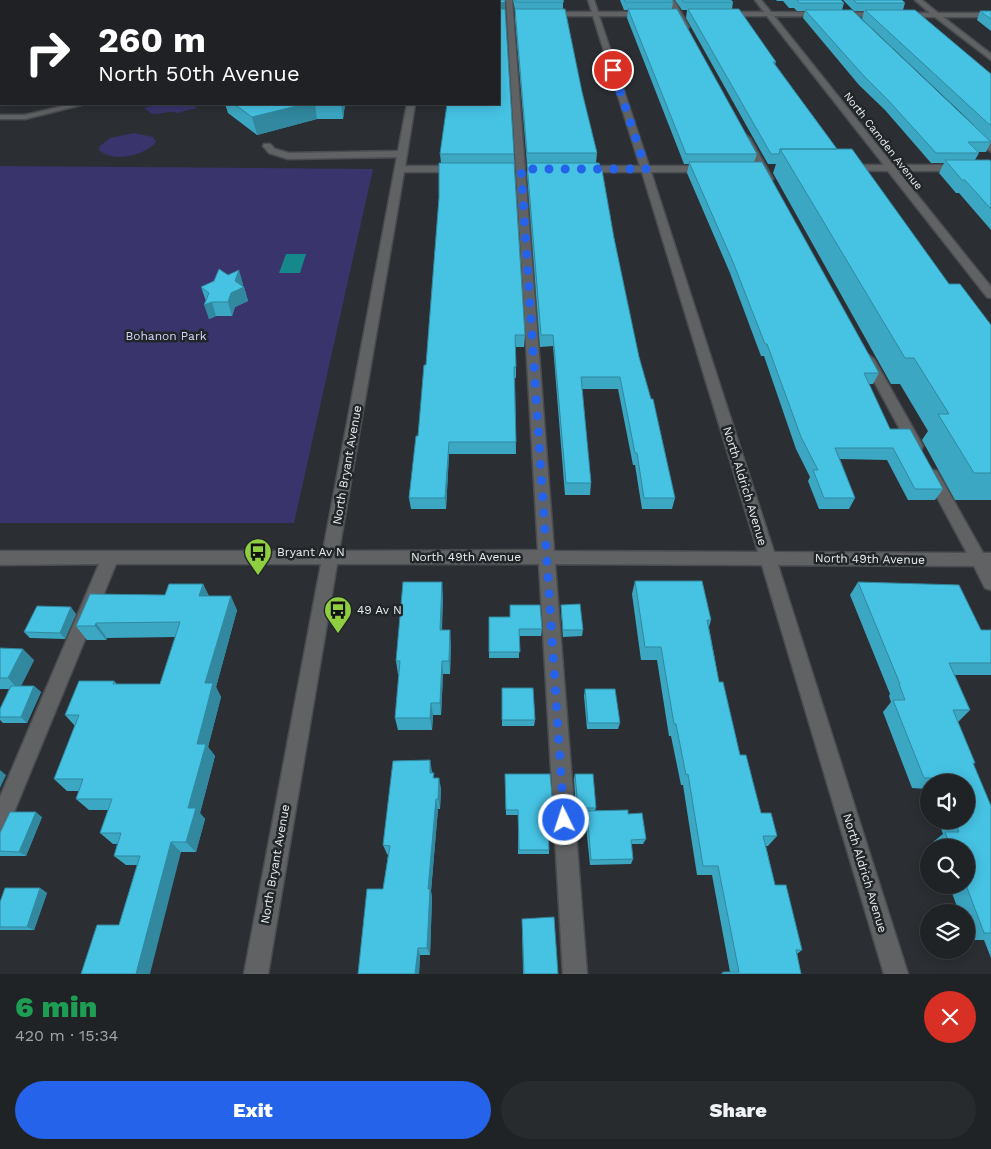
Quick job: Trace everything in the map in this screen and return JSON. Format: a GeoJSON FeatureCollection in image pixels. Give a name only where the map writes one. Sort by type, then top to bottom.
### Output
{"type":"FeatureCollection","features":[{"type":"Feature","properties":{"kind":"street"},"geometry":{"type":"LineString","coordinates":[[671,0],[693,40]]}},
{"type":"Feature","properties":{"kind":"street","name":"North Camden Avenue"},"geometry":{"type":"LineString","coordinates":[[758,0],[991,295]]}},
{"type":"Feature","properties":{"kind":"street"},"geometry":{"type":"LineString","coordinates":[[918,0],[991,58]]}},
{"type":"Feature","properties":{"kind":"street"},"geometry":{"type":"LineString","coordinates":[[841,5],[858,21]]}},
{"type":"Feature","properties":{"kind":"street"},"geometry":{"type":"LineString","coordinates":[[538,14],[593,7],[652,14]]}},
{"type":"Feature","properties":{"kind":"street","name":"North Aldrich Avenue"},"geometry":{"type":"LineString","coordinates":[[593,7],[768,558],[896,974]]}},
{"type":"Feature","properties":{"kind":"street"},"geometry":{"type":"LineString","coordinates":[[510,11],[575,974]]}},
{"type":"Feature","properties":{"kind":"street"},"geometry":{"type":"LineString","coordinates":[[716,14],[991,14]]}},
{"type":"Feature","properties":{"kind":"street"},"geometry":{"type":"LineString","coordinates":[[0,117],[26,117],[77,105]]}},
{"type":"Feature","properties":{"kind":"street","name":"North Bryant Avenue"},"geometry":{"type":"LineString","coordinates":[[256,974],[329,558],[401,169],[411,105]]}},
{"type":"Feature","properties":{"kind":"street"},"geometry":{"type":"LineString","coordinates":[[739,126],[776,194]]}},
{"type":"Feature","properties":{"kind":"street"},"geometry":{"type":"LineString","coordinates":[[970,129],[991,149]]}},
{"type":"Feature","properties":{"kind":"street"},"geometry":{"type":"LineString","coordinates":[[267,146],[272,151],[288,156],[403,154]]}},
{"type":"Feature","properties":{"kind":"street"},"geometry":{"type":"LineString","coordinates":[[569,169],[715,168]]}},
{"type":"Feature","properties":{"kind":"street"},"geometry":{"type":"LineString","coordinates":[[830,168],[991,168]]}},
{"type":"Feature","properties":{"kind":"street"},"geometry":{"type":"LineString","coordinates":[[401,169],[474,169]]}},
{"type":"Feature","properties":{"kind":"street"},"geometry":{"type":"LineString","coordinates":[[863,351],[923,460],[985,560],[991,583]]}},
{"type":"Feature","properties":{"kind":"street","name":"North 49th Avenue"},"geometry":{"type":"LineString","coordinates":[[0,558],[546,557],[985,560]]}},
{"type":"Feature","properties":{"kind":"street"},"geometry":{"type":"LineString","coordinates":[[0,822],[110,558]]}},
{"type":"Feature","properties":{"kind":"green space"},"geometry":{"type":"Polygon","coordinates":[[[155,105],[192,105],[197,108],[177,113],[152,114],[144,108],[155,105]]]}},
{"type":"Feature","properties":{"kind":"green space"},"geometry":{"type":"Polygon","coordinates":[[[134,133],[153,137],[156,142],[144,151],[129,156],[113,156],[99,150],[100,146],[110,138],[134,133]]]}},
{"type":"Feature","properties":{"kind":"green space","name":"Bohanon Park"},"geometry":{"type":"Polygon","coordinates":[[[0,166],[373,169],[294,523],[0,523],[0,166]]]}},
{"type":"Feature","properties":{"kind":"water"},"geometry":{"type":"Polygon","coordinates":[[[286,254],[306,254],[300,273],[279,273],[286,254]]]}},
{"type":"Feature","properties":{"kind":"building"},"geometry":{"type":"Polygon","coordinates":[[[515,0],[563,0],[564,2],[515,2],[515,0]]]}},
{"type":"Feature","properties":{"kind":"building"},"geometry":{"type":"Polygon","coordinates":[[[624,0],[672,0],[673,2],[625,2],[624,0]]]}},
{"type":"Feature","properties":{"kind":"building"},"geometry":{"type":"Polygon","coordinates":[[[682,0],[731,0],[733,2],[683,2],[682,0]]]}},
{"type":"Feature","properties":{"kind":"building"},"geometry":{"type":"Polygon","coordinates":[[[797,0],[841,0],[844,3],[799,3],[797,0]]]}},
{"type":"Feature","properties":{"kind":"building"},"geometry":{"type":"Polygon","coordinates":[[[854,0],[902,0],[905,3],[856,3],[854,0]]]}},
{"type":"Feature","properties":{"kind":"building"},"geometry":{"type":"Polygon","coordinates":[[[500,9],[505,9],[514,154],[440,154],[447,105],[500,105],[500,9]]]}},
{"type":"Feature","properties":{"kind":"building"},"geometry":{"type":"Polygon","coordinates":[[[515,9],[565,9],[597,153],[527,153],[515,9]]]}},
{"type":"Feature","properties":{"kind":"building"},"geometry":{"type":"Polygon","coordinates":[[[628,9],[677,9],[757,154],[686,154],[628,9]]]}},
{"type":"Feature","properties":{"kind":"building"},"geometry":{"type":"Polygon","coordinates":[[[688,9],[739,9],[776,62],[773,62],[837,149],[780,149],[779,154],[771,154],[688,9]]]}},
{"type":"Feature","properties":{"kind":"building"},"geometry":{"type":"Polygon","coordinates":[[[805,10],[852,10],[991,142],[968,142],[979,153],[936,153],[805,10]]]}},
{"type":"Feature","properties":{"kind":"building"},"geometry":{"type":"Polygon","coordinates":[[[865,10],[915,10],[991,74],[991,126],[865,10]]]}},
{"type":"Feature","properties":{"kind":"building"},"geometry":{"type":"Polygon","coordinates":[[[980,11],[991,11],[991,19],[980,11]]]}},
{"type":"Feature","properties":{"kind":"building"},"geometry":{"type":"Polygon","coordinates":[[[235,105],[301,105],[252,117],[235,105]]]}},
{"type":"Feature","properties":{"kind":"building"},"geometry":{"type":"Polygon","coordinates":[[[780,149],[852,149],[949,284],[960,284],[991,325],[991,473],[974,473],[938,414],[949,414],[914,358],[905,358],[780,149]]]}},
{"type":"Feature","properties":{"kind":"building"},"geometry":{"type":"Polygon","coordinates":[[[945,160],[990,160],[991,209],[965,180],[962,180],[945,160]]]}},
{"type":"Feature","properties":{"kind":"building"},"geometry":{"type":"Polygon","coordinates":[[[689,162],[762,162],[879,373],[864,373],[890,429],[910,429],[943,489],[915,489],[893,448],[835,448],[855,498],[824,498],[813,470],[818,470],[801,437],[767,344],[765,344],[733,262],[689,162]]]}},
{"type":"Feature","properties":{"kind":"building"},"geometry":{"type":"Polygon","coordinates":[[[439,163],[514,163],[525,335],[515,335],[516,442],[449,442],[445,498],[409,498],[416,436],[418,436],[424,365],[426,365],[439,198],[439,163]]]}},
{"type":"Feature","properties":{"kind":"building"},"geometry":{"type":"Polygon","coordinates":[[[527,163],[599,163],[602,170],[639,357],[651,399],[653,399],[675,498],[644,498],[637,453],[635,453],[620,377],[581,377],[591,483],[566,483],[553,335],[541,335],[527,163]]]}},
{"type":"Feature","properties":{"kind":"building"},"geometry":{"type":"Polygon","coordinates":[[[219,269],[228,275],[239,270],[235,281],[244,287],[231,293],[228,302],[212,302],[204,305],[209,293],[201,287],[214,281],[219,269]]]}},
{"type":"Feature","properties":{"kind":"building"},"geometry":{"type":"Polygon","coordinates":[[[635,581],[702,581],[711,620],[707,620],[719,682],[723,682],[740,755],[746,755],[761,813],[771,813],[777,836],[763,836],[775,885],[786,885],[802,950],[796,950],[801,974],[723,974],[723,972],[739,972],[718,866],[703,866],[688,774],[686,775],[676,724],[674,724],[661,647],[645,647],[635,581]]]}},
{"type":"Feature","properties":{"kind":"building"},"geometry":{"type":"Polygon","coordinates":[[[403,582],[442,582],[440,630],[450,630],[449,661],[442,661],[440,703],[431,703],[430,718],[395,718],[400,661],[396,661],[403,582]]]}},
{"type":"Feature","properties":{"kind":"building"},"geometry":{"type":"Polygon","coordinates":[[[858,582],[959,585],[981,630],[991,630],[991,663],[949,663],[970,710],[953,710],[991,806],[991,933],[984,933],[975,904],[973,904],[969,894],[975,894],[975,839],[948,839],[945,832],[959,832],[958,829],[975,829],[975,774],[922,774],[893,700],[905,700],[858,582]]]}},
{"type":"Feature","properties":{"kind":"building"},"geometry":{"type":"Polygon","coordinates":[[[169,584],[203,584],[199,596],[231,596],[205,683],[213,683],[197,744],[206,744],[188,808],[196,808],[186,842],[171,842],[136,974],[81,974],[97,925],[119,925],[140,856],[114,856],[121,833],[100,833],[112,799],[76,799],[83,779],[54,779],[79,715],[65,715],[79,681],[114,681],[113,684],[160,684],[180,622],[96,623],[95,626],[76,626],[90,594],[165,595],[169,584]]]}},
{"type":"Feature","properties":{"kind":"building"},"geometry":{"type":"Polygon","coordinates":[[[580,604],[583,630],[563,630],[561,605],[580,604]]]}},
{"type":"Feature","properties":{"kind":"building"},"geometry":{"type":"Polygon","coordinates":[[[510,605],[540,605],[542,629],[519,629],[520,652],[489,652],[489,617],[510,617],[510,605]]]}},
{"type":"Feature","properties":{"kind":"building"},"geometry":{"type":"Polygon","coordinates":[[[37,606],[71,607],[60,633],[24,632],[37,606]]]}},
{"type":"Feature","properties":{"kind":"building"},"geometry":{"type":"Polygon","coordinates":[[[0,648],[23,649],[8,678],[0,678],[0,648]]]}},
{"type":"Feature","properties":{"kind":"building"},"geometry":{"type":"Polygon","coordinates":[[[11,686],[34,686],[21,717],[0,717],[0,709],[11,686]]]}},
{"type":"Feature","properties":{"kind":"building"},"geometry":{"type":"Polygon","coordinates":[[[502,688],[533,688],[535,720],[502,720],[502,688]]]}},
{"type":"Feature","properties":{"kind":"building"},"geometry":{"type":"Polygon","coordinates":[[[585,689],[615,689],[620,723],[588,723],[585,689]]]}},
{"type":"Feature","properties":{"kind":"building"},"geometry":{"type":"Polygon","coordinates":[[[430,760],[430,773],[434,773],[433,778],[439,778],[428,889],[430,889],[427,948],[418,948],[415,974],[358,974],[367,889],[383,889],[390,846],[383,845],[393,761],[430,760]]]}},
{"type":"Feature","properties":{"kind":"building"},"geometry":{"type":"Polygon","coordinates":[[[505,774],[550,774],[553,808],[547,808],[549,850],[519,850],[518,810],[506,810],[505,774]]]}},
{"type":"Feature","properties":{"kind":"building"},"geometry":{"type":"Polygon","coordinates":[[[575,774],[593,774],[596,808],[578,808],[575,774]]]}},
{"type":"Feature","properties":{"kind":"building"},"geometry":{"type":"Polygon","coordinates":[[[628,810],[628,814],[642,813],[646,839],[631,840],[633,859],[591,860],[587,811],[628,810]]]}},
{"type":"Feature","properties":{"kind":"building"},"geometry":{"type":"Polygon","coordinates":[[[10,812],[36,812],[19,852],[0,851],[0,833],[10,812]]]}},
{"type":"Feature","properties":{"kind":"building"},"geometry":{"type":"Polygon","coordinates":[[[5,888],[40,888],[27,927],[0,927],[0,902],[5,888]]]}},
{"type":"Feature","properties":{"kind":"building"},"geometry":{"type":"Polygon","coordinates":[[[554,917],[558,974],[524,974],[522,919],[554,917]]]}},
{"type":"Feature","properties":{"kind":"place","name":"Bryant Av N"},"geometry":{"type":"Point","coordinates":[258,576]}},
{"type":"Feature","properties":{"kind":"place","name":"49 Av N"},"geometry":{"type":"Point","coordinates":[338,634]}},
{"type":"Feature","properties":{"kind":"route"},"geometry":{"type":"LineString","coordinates":[[564,820],[521,169],[646,169],[613,70]]}}]}
